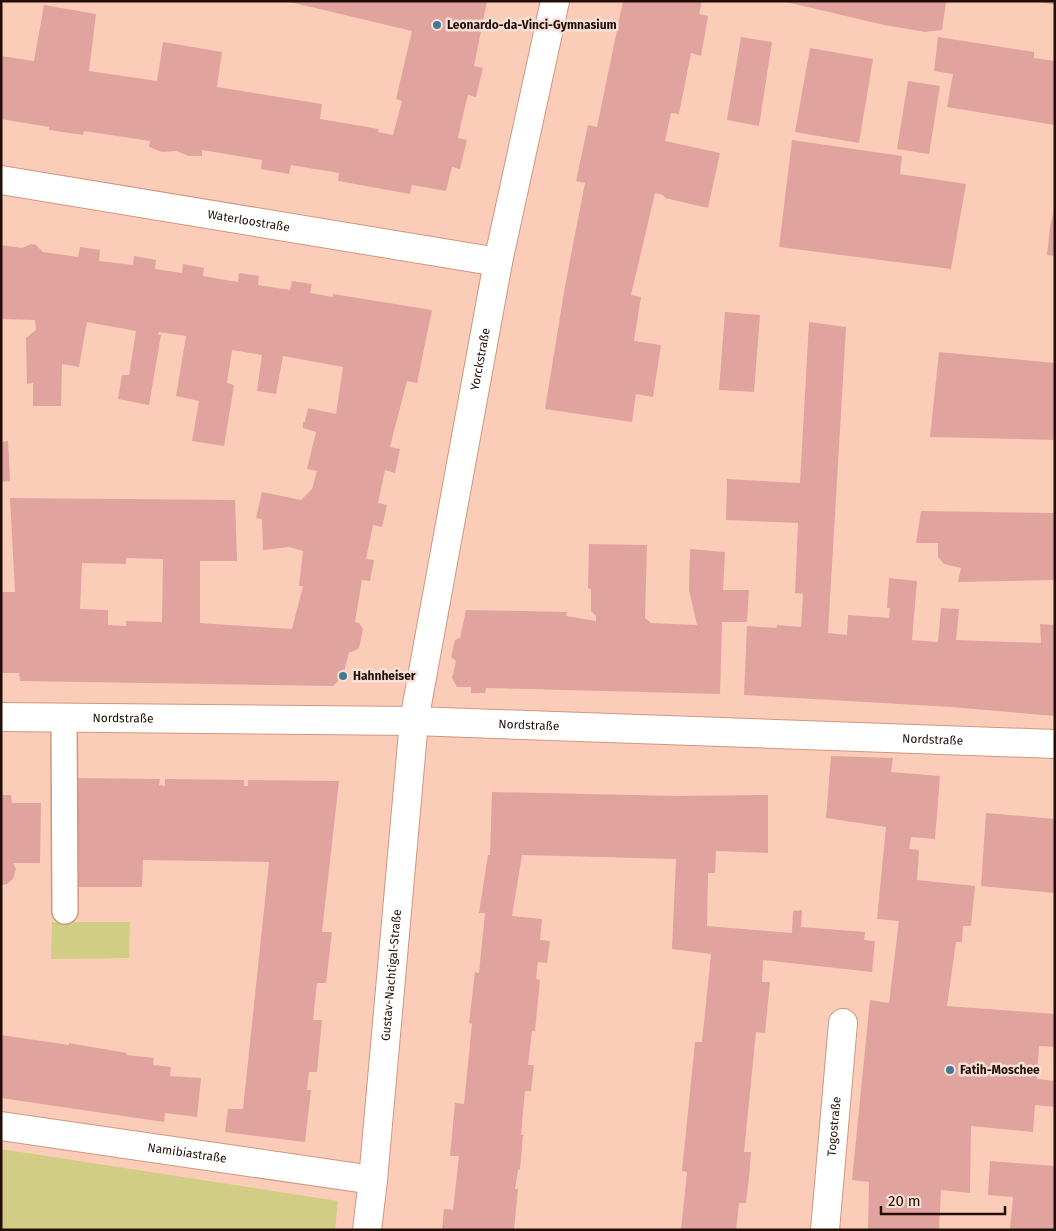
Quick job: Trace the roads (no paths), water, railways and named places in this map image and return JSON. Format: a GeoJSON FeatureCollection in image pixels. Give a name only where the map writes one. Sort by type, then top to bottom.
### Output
{"type":"FeatureCollection","features":[{"type":"Feature","properties":{"kind":"street","name":"Yorckstraße"},"geometry":{"type":"LineString","coordinates":[[414,720],[498,262],[555,1]]}},
{"type":"Feature","properties":{"kind":"street","name":"Waterloostraße"},"geometry":{"type":"LineString","coordinates":[[1,180],[498,262]]}},
{"type":"Feature","properties":{"kind":"street","name":"Nordstraße"},"geometry":{"type":"LineString","coordinates":[[1,717],[414,720],[1055,744]]}},
{"type":"Feature","properties":{"kind":"street","name":"Gustav-Nachtigal-Straße"},"geometry":{"type":"LineString","coordinates":[[367,1230],[414,720]]}},
{"type":"Feature","properties":{"kind":"street","name":"Togostraße"},"geometry":{"type":"LineString","coordinates":[[824,1230],[843,1023]]}},
{"type":"Feature","properties":{"kind":"street","name":"Namibiastraße"},"geometry":{"type":"LineString","coordinates":[[1,1126],[373,1180]]}},
{"type":"Feature","properties":{"kind":"lane"},"geometry":{"type":"LineString","coordinates":[[64,717],[65,910]]}},
{"type":"Feature","properties":{"kind":"place","name":"Leonardo-da-Vinci-Gymnasium"},"geometry":{"type":"Point","coordinates":[437,25]}},
{"type":"Feature","properties":{"kind":"place","name":"Hahnheiser"},"geometry":{"type":"Point","coordinates":[343,676]}},
{"type":"Feature","properties":{"kind":"place","name":"Fatih-Moschee"},"geometry":{"type":"Point","coordinates":[950,1070]}}]}
